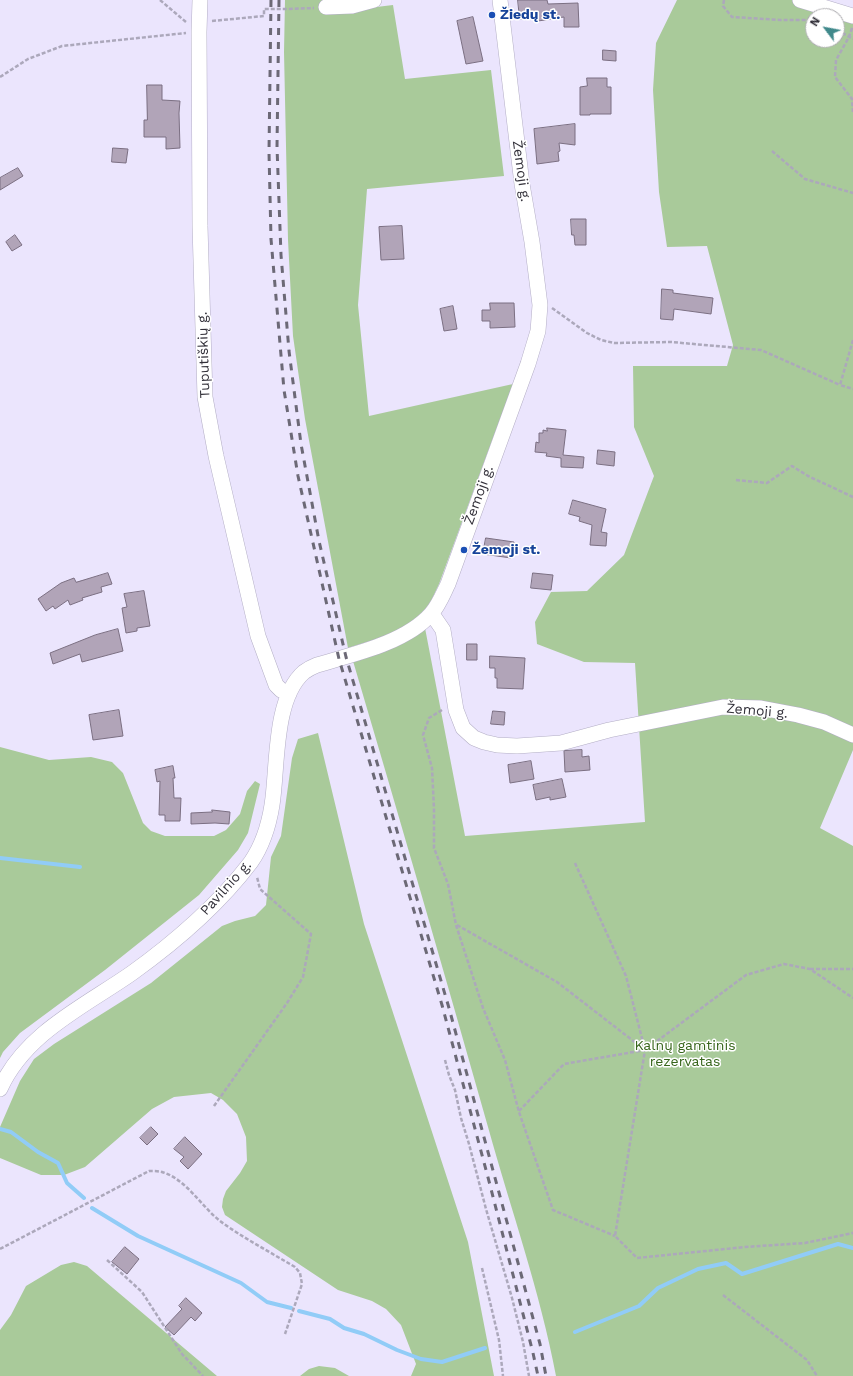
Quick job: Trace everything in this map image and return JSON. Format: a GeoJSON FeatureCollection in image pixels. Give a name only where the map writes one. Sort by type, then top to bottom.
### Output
{"type":"FeatureCollection","features":[{"type":"Feature","properties":{"kind":"street","name":"Tuputiškių g."},"geometry":{"type":"LineString","coordinates":[[200,0],[200,226],[205,396],[216,456],[258,636],[276,685],[281,690],[289,694]]}},
{"type":"Feature","properties":{"kind":"street"},"geometry":{"type":"LineString","coordinates":[[326,7],[352,6],[374,0]]}},
{"type":"Feature","properties":{"kind":"street","name":"Žemoji g."},"geometry":{"type":"LineString","coordinates":[[500,0],[522,184],[532,242],[540,305],[538,331],[528,364],[448,584],[432,614],[444,630],[456,710],[463,728],[474,738],[497,745],[517,746],[561,743],[610,730],[723,707],[761,708],[798,715],[824,722],[853,735]]}},
{"type":"Feature","properties":{"kind":"street"},"geometry":{"type":"LineString","coordinates":[[800,0],[853,16]]}},
{"type":"Feature","properties":{"kind":"street","name":"Pavilnio g."},"geometry":{"type":"LineString","coordinates":[[0,1089],[12,1068],[24,1052],[38,1038],[70,1014],[132,973],[173,942],[210,908],[252,860],[267,827],[272,805],[280,725],[284,706],[289,694],[299,678],[308,669],[395,640],[418,626],[432,614]]}},
{"type":"Feature","properties":{"kind":"path"},"geometry":{"type":"LineString","coordinates":[[160,0],[199,27]]}},
{"type":"Feature","properties":{"kind":"path"},"geometry":{"type":"LineString","coordinates":[[724,0],[723,6],[732,17],[805,20]]}},
{"type":"Feature","properties":{"kind":"path"},"geometry":{"type":"LineString","coordinates":[[0,77],[28,59],[62,46],[199,27],[264,16],[264,9],[326,7]]}},
{"type":"Feature","properties":{"kind":"path"},"geometry":{"type":"LineString","coordinates":[[853,26],[849,37],[836,60],[835,78],[852,99],[853,112]]}},
{"type":"Feature","properties":{"kind":"path"},"geometry":{"type":"LineString","coordinates":[[845,35],[853,39]]}},
{"type":"Feature","properties":{"kind":"path"},"geometry":{"type":"LineString","coordinates":[[772,151],[805,179],[853,193]]}},
{"type":"Feature","properties":{"kind":"path"},"geometry":{"type":"LineString","coordinates":[[540,305],[546,305],[555,309],[587,333],[601,340],[614,343],[671,342],[761,350],[840,385],[853,389]]}},
{"type":"Feature","properties":{"kind":"path"},"geometry":{"type":"LineString","coordinates":[[840,385],[853,340]]}},
{"type":"Feature","properties":{"kind":"path"},"geometry":{"type":"LineString","coordinates":[[736,480],[767,483],[792,466],[808,476],[853,497]]}},
{"type":"Feature","properties":{"kind":"path"},"geometry":{"type":"LineString","coordinates":[[455,702],[429,718],[423,735],[432,768],[434,848],[448,884],[456,925],[483,1008],[505,1060],[519,1112],[553,1210],[615,1236],[637,1258],[745,1247],[805,1243],[853,1233]]}},
{"type":"Feature","properties":{"kind":"path"},"geometry":{"type":"LineString","coordinates":[[214,1106],[274,1023],[303,977],[311,934],[260,889],[252,860]]}},
{"type":"Feature","properties":{"kind":"path"},"geometry":{"type":"LineString","coordinates":[[575,862],[626,976],[645,1050],[615,1236]]}},
{"type":"Feature","properties":{"kind":"path"},"geometry":{"type":"LineString","coordinates":[[456,925],[557,982],[645,1050]]}},
{"type":"Feature","properties":{"kind":"path"},"geometry":{"type":"LineString","coordinates":[[519,1112],[564,1064],[645,1050],[746,975],[784,964],[810,969],[853,969]]}},
{"type":"Feature","properties":{"kind":"path"},"geometry":{"type":"LineString","coordinates":[[810,969],[853,998]]}},
{"type":"Feature","properties":{"kind":"path"},"geometry":{"type":"LineString","coordinates":[[445,1060],[455,1090],[461,1118],[470,1144],[486,1209],[512,1298],[523,1342],[529,1376]]}},
{"type":"Feature","properties":{"kind":"path"},"geometry":{"type":"LineString","coordinates":[[0,1249],[150,1171],[161,1172],[173,1178],[183,1186],[218,1220],[295,1267],[300,1273],[302,1284],[285,1334]]}},
{"type":"Feature","properties":{"kind":"path"},"geometry":{"type":"LineString","coordinates":[[108,1260],[142,1292],[182,1354],[203,1376]]}},
{"type":"Feature","properties":{"kind":"path"},"geometry":{"type":"LineString","coordinates":[[482,1268],[499,1340],[503,1376]]}},
{"type":"Feature","properties":{"kind":"path"},"geometry":{"type":"LineString","coordinates":[[723,1296],[807,1360],[817,1376]]}},
{"type":"Feature","properties":{"kind":"green space"},"geometry":{"type":"Polygon","coordinates":[[[285,0],[327,0],[327,13],[393,5],[405,79],[491,70],[504,176],[367,189],[358,305],[369,416],[513,384],[439,584],[429,604],[413,621],[403,627],[382,637],[348,648],[305,419],[293,336],[288,240],[284,52],[285,0]]]}},
{"type":"Feature","properties":{"kind":"green space","name":"Kalnų gamtinis rezervatas"},"geometry":{"type":"Polygon","coordinates":[[[677,0],[794,0],[816,8],[805,8],[805,48],[845,48],[845,18],[853,21],[853,750],[820,828],[853,846],[853,1376],[556,1376],[534,1282],[353,661],[425,628],[465,836],[645,822],[635,663],[584,662],[537,644],[535,622],[551,592],[587,591],[624,555],[654,476],[634,427],[633,366],[727,366],[733,345],[707,246],[667,247],[659,192],[653,90],[656,43],[677,0]]]}},
{"type":"Feature","properties":{"kind":"green space"},"geometry":{"type":"Polygon","coordinates":[[[318,733],[364,924],[468,1242],[494,1376],[411,1376],[416,1364],[401,1325],[386,1309],[372,1301],[338,1290],[225,1215],[222,1207],[226,1191],[247,1161],[246,1137],[237,1114],[223,1100],[211,1093],[174,1097],[152,1109],[85,1167],[64,1175],[41,1175],[0,1158],[0,1127],[20,1081],[34,1059],[54,1044],[151,983],[222,926],[255,916],[266,905],[271,857],[281,836],[292,758],[298,739],[318,733]]]}},
{"type":"Feature","properties":{"kind":"green space"},"geometry":{"type":"Polygon","coordinates":[[[0,747],[49,760],[91,757],[112,762],[123,773],[143,823],[151,831],[165,836],[214,836],[226,830],[240,814],[247,791],[255,781],[260,784],[248,833],[238,850],[199,895],[105,970],[20,1033],[3,1052],[0,1058],[0,747]]]}},
{"type":"Feature","properties":{"kind":"green space"},"geometry":{"type":"Polygon","coordinates":[[[74,1262],[87,1266],[217,1376],[0,1376],[0,1330],[11,1315],[26,1286],[61,1265],[74,1262]]]}},
{"type":"Feature","properties":{"kind":"green space"},"geometry":{"type":"Polygon","coordinates":[[[319,1366],[335,1368],[349,1376],[300,1376],[309,1369],[319,1366]]]}},
{"type":"Feature","properties":{"kind":"building"},"geometry":{"type":"Polygon","coordinates":[[[518,0],[547,0],[548,4],[578,3],[579,27],[564,27],[564,17],[538,21],[538,17],[520,19],[518,0]]]}},
{"type":"Feature","properties":{"kind":"building"},"geometry":{"type":"Polygon","coordinates":[[[473,17],[483,61],[466,64],[457,21],[473,17]]]}},
{"type":"Feature","properties":{"kind":"building"},"geometry":{"type":"Polygon","coordinates":[[[603,50],[616,51],[616,61],[603,60],[603,50]]]}},
{"type":"Feature","properties":{"kind":"building"},"geometry":{"type":"Polygon","coordinates":[[[587,78],[607,78],[607,87],[611,87],[611,114],[580,115],[580,87],[587,86],[587,78]]]}},
{"type":"Feature","properties":{"kind":"building"},"geometry":{"type":"Polygon","coordinates":[[[147,85],[162,85],[162,100],[180,101],[180,148],[166,149],[166,137],[144,137],[144,120],[147,120],[147,85]]]}},
{"type":"Feature","properties":{"kind":"building"},"geometry":{"type":"Polygon","coordinates":[[[575,124],[575,145],[559,143],[559,161],[537,164],[534,129],[575,124]]]}},
{"type":"Feature","properties":{"kind":"building"},"geometry":{"type":"Polygon","coordinates":[[[113,148],[128,149],[126,163],[112,162],[113,148]]]}},
{"type":"Feature","properties":{"kind":"building"},"geometry":{"type":"Polygon","coordinates":[[[18,168],[23,176],[0,190],[0,178],[18,168]]]}},
{"type":"Feature","properties":{"kind":"building"},"geometry":{"type":"Polygon","coordinates":[[[571,219],[586,219],[586,245],[575,245],[574,235],[572,235],[571,219]]]}},
{"type":"Feature","properties":{"kind":"building"},"geometry":{"type":"Polygon","coordinates":[[[402,226],[404,259],[381,260],[379,227],[402,226]]]}},
{"type":"Feature","properties":{"kind":"building"},"geometry":{"type":"Polygon","coordinates":[[[15,235],[22,245],[12,251],[6,242],[15,235]]]}},
{"type":"Feature","properties":{"kind":"building"},"geometry":{"type":"Polygon","coordinates":[[[662,289],[673,290],[673,293],[713,298],[711,314],[674,309],[673,320],[661,319],[662,289]]]}},
{"type":"Feature","properties":{"kind":"building"},"geometry":{"type":"Polygon","coordinates":[[[490,303],[514,303],[515,327],[490,328],[490,321],[482,321],[482,310],[490,310],[490,303]]]}},
{"type":"Feature","properties":{"kind":"building"},"geometry":{"type":"Polygon","coordinates":[[[453,306],[457,329],[444,331],[440,309],[453,306]]]}},
{"type":"Feature","properties":{"kind":"building"},"geometry":{"type":"Polygon","coordinates":[[[547,428],[566,430],[563,455],[584,457],[583,468],[561,467],[561,458],[546,456],[547,453],[535,452],[536,442],[539,443],[539,433],[543,433],[543,430],[547,431],[547,428]]]}},
{"type":"Feature","properties":{"kind":"building"},"geometry":{"type":"Polygon","coordinates":[[[598,450],[615,452],[614,466],[597,464],[598,450]]]}},
{"type":"Feature","properties":{"kind":"building"},"geometry":{"type":"Polygon","coordinates":[[[573,500],[606,509],[601,532],[607,533],[606,546],[590,545],[592,525],[579,521],[580,517],[569,514],[573,500]]]}},
{"type":"Feature","properties":{"kind":"building"},"geometry":{"type":"Polygon","coordinates":[[[486,538],[514,542],[511,558],[483,554],[486,538]]]}},
{"type":"Feature","properties":{"kind":"building"},"geometry":{"type":"Polygon","coordinates":[[[108,573],[112,584],[101,587],[102,592],[82,598],[83,600],[70,605],[68,600],[55,609],[53,606],[46,611],[38,599],[61,583],[74,578],[76,582],[108,573]]]}},
{"type":"Feature","properties":{"kind":"building"},"geometry":{"type":"Polygon","coordinates":[[[533,573],[553,575],[551,590],[531,588],[533,573]]]}},
{"type":"Feature","properties":{"kind":"building"},"geometry":{"type":"Polygon","coordinates":[[[144,591],[150,626],[137,628],[137,631],[126,633],[122,608],[127,607],[124,594],[144,591]]]}},
{"type":"Feature","properties":{"kind":"building"},"geometry":{"type":"Polygon","coordinates":[[[118,629],[123,651],[82,662],[80,654],[53,664],[50,653],[95,635],[118,629]]]}},
{"type":"Feature","properties":{"kind":"building"},"geometry":{"type":"Polygon","coordinates":[[[467,644],[477,644],[477,660],[467,660],[467,644]]]}},
{"type":"Feature","properties":{"kind":"building"},"geometry":{"type":"Polygon","coordinates":[[[490,656],[525,658],[523,689],[497,688],[495,668],[490,668],[490,656]]]}},
{"type":"Feature","properties":{"kind":"building"},"geometry":{"type":"Polygon","coordinates":[[[119,710],[123,736],[93,740],[89,715],[119,710]]]}},
{"type":"Feature","properties":{"kind":"building"},"geometry":{"type":"Polygon","coordinates":[[[493,711],[505,712],[504,725],[491,724],[493,711]]]}},
{"type":"Feature","properties":{"kind":"building"},"geometry":{"type":"Polygon","coordinates":[[[582,750],[582,757],[589,756],[590,770],[565,772],[564,751],[582,750]]]}},
{"type":"Feature","properties":{"kind":"building"},"geometry":{"type":"Polygon","coordinates":[[[531,761],[534,779],[510,783],[508,765],[531,761]]]}},
{"type":"Feature","properties":{"kind":"building"},"geometry":{"type":"Polygon","coordinates":[[[173,766],[175,778],[173,778],[174,798],[181,798],[180,821],[165,821],[165,815],[159,815],[160,781],[157,782],[155,770],[173,766]]]}},
{"type":"Feature","properties":{"kind":"building"},"geometry":{"type":"Polygon","coordinates":[[[562,779],[566,797],[550,800],[550,797],[536,800],[533,785],[562,779]]]}},
{"type":"Feature","properties":{"kind":"building"},"geometry":{"type":"Polygon","coordinates":[[[212,810],[230,812],[229,824],[191,824],[191,813],[212,812],[212,810]]]}},
{"type":"Feature","properties":{"kind":"building"},"geometry":{"type":"Polygon","coordinates":[[[151,1127],[158,1134],[147,1145],[140,1138],[151,1127]]]}},
{"type":"Feature","properties":{"kind":"building"},"geometry":{"type":"Polygon","coordinates":[[[185,1137],[202,1154],[188,1169],[180,1161],[184,1157],[174,1149],[185,1137]]]}},
{"type":"Feature","properties":{"kind":"building"},"geometry":{"type":"Polygon","coordinates":[[[125,1247],[139,1259],[127,1274],[112,1262],[125,1247]]]}},
{"type":"Feature","properties":{"kind":"building"},"geometry":{"type":"Polygon","coordinates":[[[186,1298],[202,1313],[195,1321],[191,1317],[174,1335],[165,1327],[182,1309],[179,1306],[186,1298]]]}},
{"type":"Feature","properties":{"kind":"waterway"},"geometry":{"type":"LineString","coordinates":[[0,858],[80,867]]}},
{"type":"Feature","properties":{"kind":"waterway"},"geometry":{"type":"LineString","coordinates":[[0,1129],[11,1132],[38,1152],[58,1163],[67,1183],[84,1198]]}},
{"type":"Feature","properties":{"kind":"waterway"},"geometry":{"type":"LineString","coordinates":[[92,1208],[138,1236],[241,1283],[267,1302],[291,1308]]}},
{"type":"Feature","properties":{"kind":"waterway"},"geometry":{"type":"LineString","coordinates":[[575,1332],[639,1306],[658,1288],[698,1269],[726,1263],[742,1274],[838,1244],[853,1248]]}},
{"type":"Feature","properties":{"kind":"waterway"},"geometry":{"type":"LineString","coordinates":[[299,1311],[330,1319],[344,1328],[364,1334],[397,1350],[421,1359],[442,1362],[485,1348]]}},
{"type":"Feature","properties":{"kind":"railway"},"geometry":{"type":"LineString","coordinates":[[271,0],[269,152],[271,239],[284,390],[298,476],[339,659],[442,1005],[490,1185],[538,1376]]}},
{"type":"Feature","properties":{"kind":"railway"},"geometry":{"type":"LineString","coordinates":[[279,0],[277,147],[281,255],[289,351],[301,444],[319,541],[346,657],[449,1008],[540,1344],[546,1376]]}},
{"type":"Feature","properties":{"kind":"place","name":"Žiedų st."},"geometry":{"type":"Point","coordinates":[492,15]}},
{"type":"Feature","properties":{"kind":"place","name":"Žemoji st."},"geometry":{"type":"Point","coordinates":[464,550]}}]}
